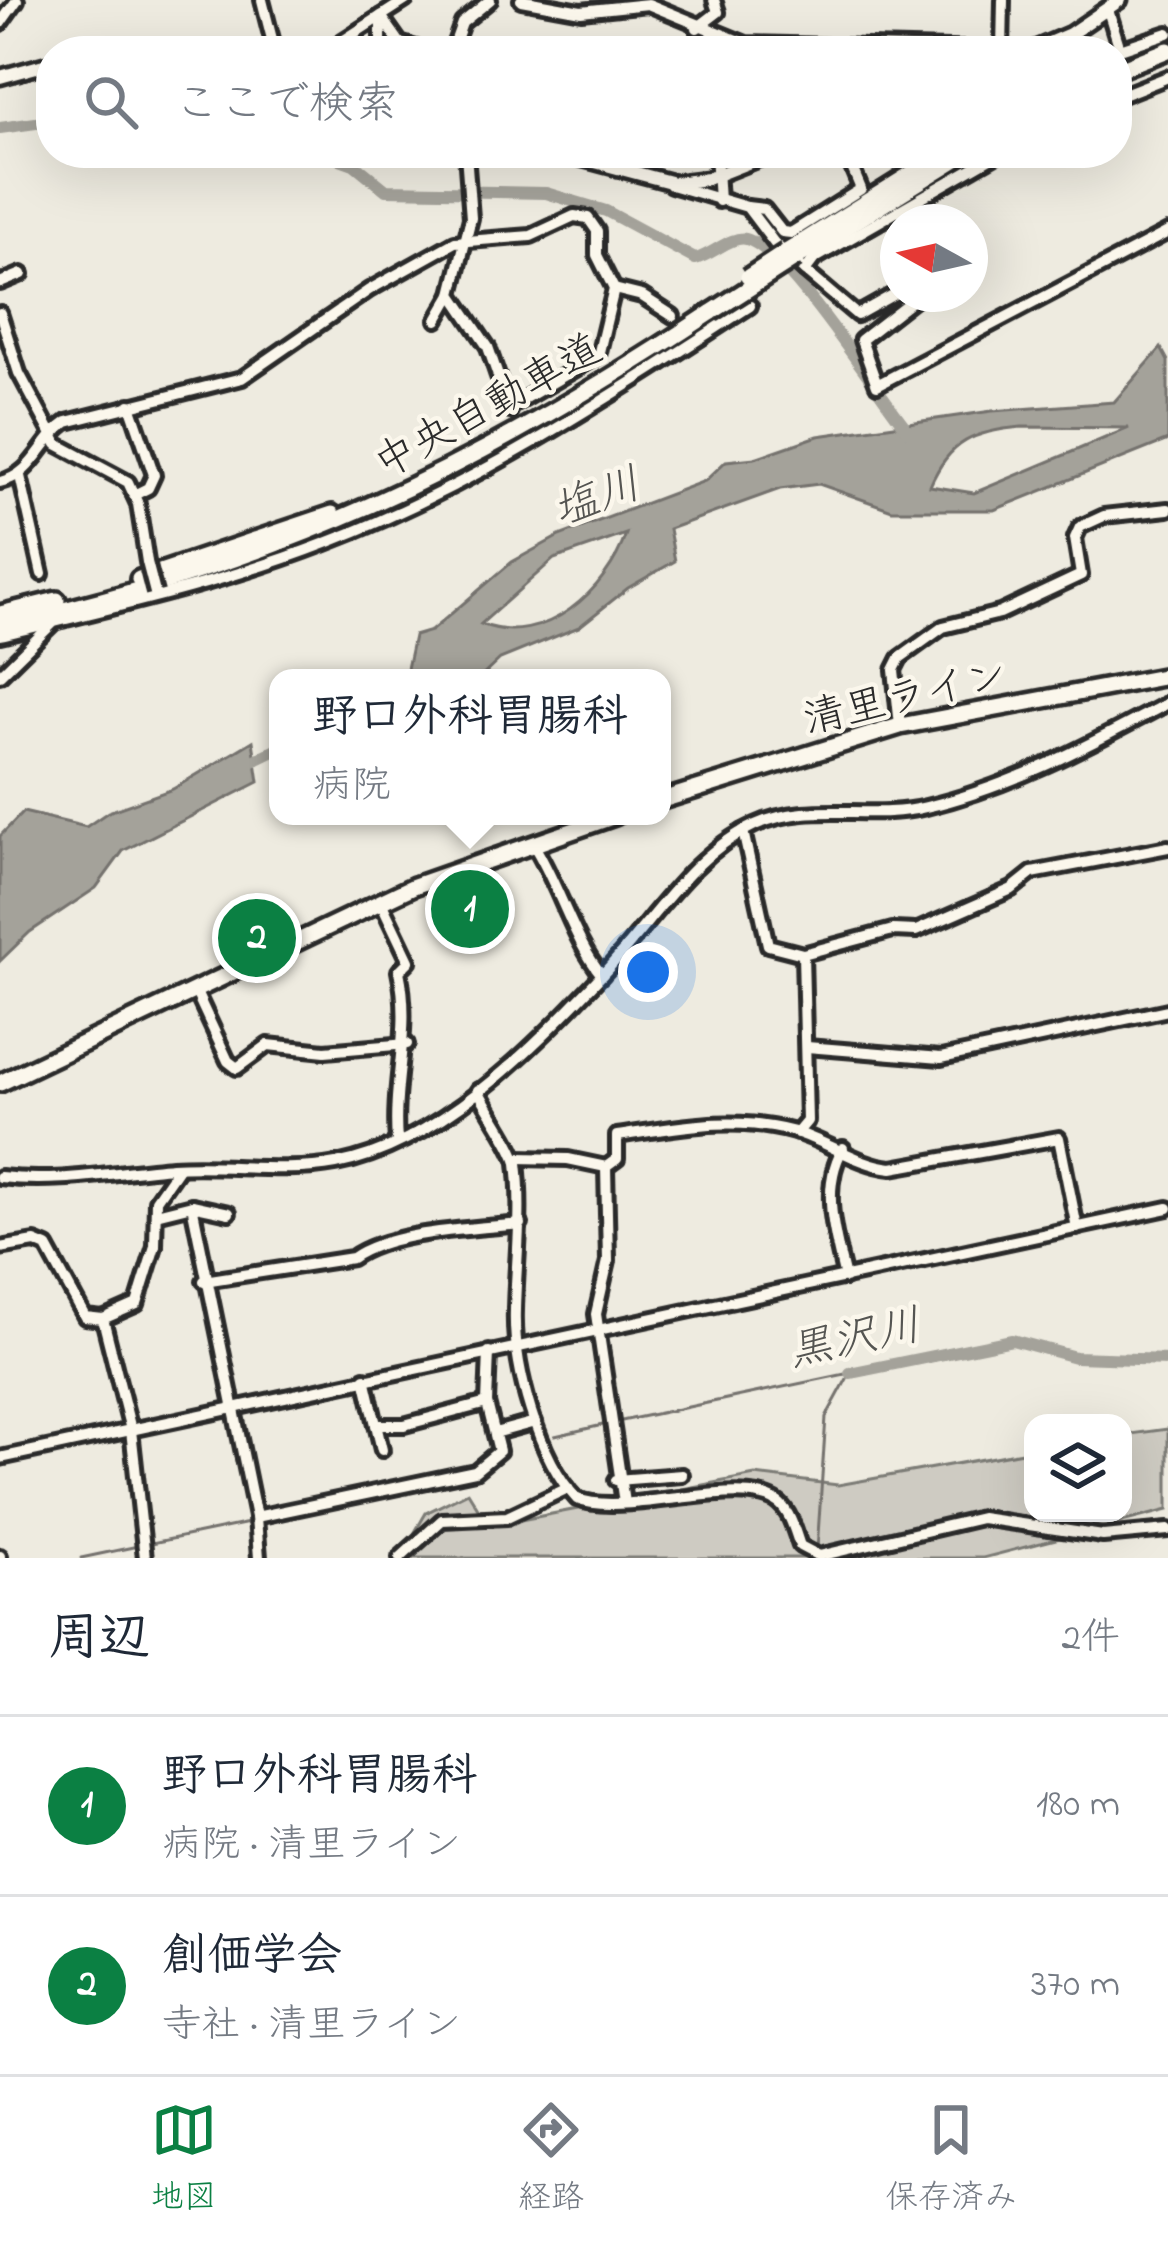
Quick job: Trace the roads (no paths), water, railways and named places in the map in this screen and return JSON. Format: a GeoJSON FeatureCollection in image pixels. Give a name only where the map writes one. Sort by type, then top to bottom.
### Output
{"type":"FeatureCollection","features":[{"type":"Feature","properties":{"kind":"highway"},"geometry":{"type":"LineString","coordinates":[[1132,64],[1168,50]]}},
{"type":"Feature","properties":{"kind":"highway"},"geometry":{"type":"LineString","coordinates":[[1132,74],[1168,60]]}},
{"type":"Feature","properties":{"kind":"highway","name":"中央自動車道"},"geometry":{"type":"LineString","coordinates":[[796,260],[923,168]]}},
{"type":"Feature","properties":{"kind":"highway","name":"中央自動車道"},"geometry":{"type":"LineString","coordinates":[[0,614],[227,554],[350,507],[512,426],[796,260],[942,168]]}},
{"type":"Feature","properties":{"kind":"highway","name":"中央自動車道"},"geometry":{"type":"LineString","coordinates":[[0,625],[212,569],[354,516],[515,437],[708,309]]}},
{"type":"Feature","properties":{"kind":"highway","name":"清里ライン"},"geometry":{"type":"LineString","coordinates":[[671,797],[900,726],[1168,676]]}},
{"type":"Feature","properties":{"kind":"highway"},"geometry":{"type":"LineString","coordinates":[[0,1083],[381,902],[588,825]]}},
{"type":"Feature","properties":{"kind":"main road"},"geometry":{"type":"LineString","coordinates":[[1059,36],[1120,0]]}},
{"type":"Feature","properties":{"kind":"main road"},"geometry":{"type":"LineString","coordinates":[[0,77],[36,67]]}},
{"type":"Feature","properties":{"kind":"main road"},"geometry":{"type":"LineString","coordinates":[[615,168],[662,181],[736,168]]}},
{"type":"Feature","properties":{"kind":"street"},"geometry":{"type":"LineString","coordinates":[[0,24],[17,0]]}},
{"type":"Feature","properties":{"kind":"street"},"geometry":{"type":"LineString","coordinates":[[262,0],[271,36]]}},
{"type":"Feature","properties":{"kind":"street"},"geometry":{"type":"LineString","coordinates":[[350,36],[406,0]]}},
{"type":"Feature","properties":{"kind":"street"},"geometry":{"type":"LineString","coordinates":[[458,36],[463,23],[490,0]]}},
{"type":"Feature","properties":{"kind":"street"},"geometry":{"type":"LineString","coordinates":[[521,0],[567,5],[636,2],[658,6],[697,28],[724,36]]}},
{"type":"Feature","properties":{"kind":"street"},"geometry":{"type":"LineString","coordinates":[[697,28],[718,12],[714,0]]}},
{"type":"Feature","properties":{"kind":"street"},"geometry":{"type":"LineString","coordinates":[[1003,36],[1004,0]]}},
{"type":"Feature","properties":{"kind":"street"},"geometry":{"type":"LineString","coordinates":[[1108,10],[1116,36]]}},
{"type":"Feature","properties":{"kind":"street"},"geometry":{"type":"LineString","coordinates":[[381,16],[381,36]]}},
{"type":"Feature","properties":{"kind":"street"},"geometry":{"type":"LineString","coordinates":[[381,16],[395,36]]}},
{"type":"Feature","properties":{"kind":"street"},"geometry":{"type":"LineString","coordinates":[[1132,45],[1168,33]]}},
{"type":"Feature","properties":{"kind":"street"},"geometry":{"type":"LineString","coordinates":[[1132,91],[1168,77]]}},
{"type":"Feature","properties":{"kind":"street"},"geometry":{"type":"LineString","coordinates":[[437,320],[452,295],[471,218],[467,168]]}},
{"type":"Feature","properties":{"kind":"street"},"geometry":{"type":"LineString","coordinates":[[719,201],[720,168]]}},
{"type":"Feature","properties":{"kind":"street"},"geometry":{"type":"LineString","coordinates":[[662,181],[719,201],[764,208],[782,232],[790,233],[861,190],[852,168]]}},
{"type":"Feature","properties":{"kind":"street"},"geometry":{"type":"LineString","coordinates":[[796,260],[814,260],[971,168]]}},
{"type":"Feature","properties":{"kind":"street"},"geometry":{"type":"LineString","coordinates":[[747,207],[775,244],[857,315],[880,302]]}},
{"type":"Feature","properties":{"kind":"street"},"geometry":{"type":"LineString","coordinates":[[0,482],[20,476],[50,433],[68,422],[242,378],[369,290],[466,238],[531,236],[574,216],[588,218],[597,231],[597,255],[614,289],[598,356],[510,411],[488,346],[452,295]]}},
{"type":"Feature","properties":{"kind":"street"},"geometry":{"type":"LineString","coordinates":[[897,312],[861,340],[877,385],[1168,232]]}},
{"type":"Feature","properties":{"kind":"street"},"geometry":{"type":"LineString","coordinates":[[0,283],[22,274]]}},
{"type":"Feature","properties":{"kind":"street"},"geometry":{"type":"LineString","coordinates":[[614,289],[642,296],[673,316]]}},
{"type":"Feature","properties":{"kind":"street"},"geometry":{"type":"LineString","coordinates":[[0,635],[276,561],[396,512],[489,465],[750,306]]}},
{"type":"Feature","properties":{"kind":"street"},"geometry":{"type":"LineString","coordinates":[[0,313],[19,373],[50,433],[74,457],[128,482],[156,595]]}},
{"type":"Feature","properties":{"kind":"street"},"geometry":{"type":"LineString","coordinates":[[130,405],[154,475],[148,488],[134,495]]}},
{"type":"Feature","properties":{"kind":"street"},"geometry":{"type":"LineString","coordinates":[[20,476],[42,574]]}},
{"type":"Feature","properties":{"kind":"street"},"geometry":{"type":"LineString","coordinates":[[900,726],[894,670],[900,658],[943,627],[1000,614],[1082,575],[1075,538],[1080,527],[1104,516],[1168,509]]}},
{"type":"Feature","properties":{"kind":"street"},"geometry":{"type":"LineString","coordinates":[[0,675],[54,622]]}},
{"type":"Feature","properties":{"kind":"street"},"geometry":{"type":"LineString","coordinates":[[0,1177],[54,1182],[179,1167],[340,1164],[397,1142],[478,1090],[602,975],[678,886],[743,832],[804,811],[912,809],[940,803],[1057,761],[1168,703]]}},
{"type":"Feature","properties":{"kind":"street"},"geometry":{"type":"LineString","coordinates":[[743,832],[767,945],[803,954],[893,930],[916,932],[1012,889],[1032,873],[1168,847]]}},
{"type":"Feature","properties":{"kind":"street"},"geometry":{"type":"LineString","coordinates":[[532,844],[560,886],[584,951],[602,975]]}},
{"type":"Feature","properties":{"kind":"street"},"geometry":{"type":"LineString","coordinates":[[381,902],[410,961],[399,971],[407,1044],[399,1057],[395,1093],[397,1142]]}},
{"type":"Feature","properties":{"kind":"street"},"geometry":{"type":"LineString","coordinates":[[797,1133],[807,1121],[803,954]]}},
{"type":"Feature","properties":{"kind":"street"},"geometry":{"type":"LineString","coordinates":[[196,990],[228,1060],[237,1068],[268,1045],[325,1051],[407,1044]]}},
{"type":"Feature","properties":{"kind":"street"},"geometry":{"type":"LineString","coordinates":[[807,1047],[941,1058],[1168,1010]]}},
{"type":"Feature","properties":{"kind":"street"},"geometry":{"type":"LineString","coordinates":[[478,1090],[517,1158],[520,1223],[514,1313],[535,1422],[568,1488],[583,1502],[739,1494],[772,1498],[785,1507],[802,1555],[826,1556],[981,1519],[1102,1536],[1168,1530]]}},
{"type":"Feature","properties":{"kind":"street"},"geometry":{"type":"LineString","coordinates":[[517,1158],[568,1159],[606,1167],[617,1159],[617,1136],[737,1120],[797,1133],[843,1148],[872,1166],[892,1168],[1059,1138],[1077,1228]]}},
{"type":"Feature","properties":{"kind":"street"},"geometry":{"type":"LineString","coordinates":[[843,1148],[834,1164],[830,1214],[845,1278]]}},
{"type":"Feature","properties":{"kind":"street"},"geometry":{"type":"LineString","coordinates":[[0,1248],[34,1242],[47,1246],[86,1317],[103,1319],[137,1304],[153,1257],[157,1200],[179,1167]]}},
{"type":"Feature","properties":{"kind":"street"},"geometry":{"type":"LineString","coordinates":[[606,1167],[608,1261],[596,1302],[616,1480],[624,1503]]}},
{"type":"Feature","properties":{"kind":"street"},"geometry":{"type":"LineString","coordinates":[[156,1214],[192,1205],[229,1213]]}},
{"type":"Feature","properties":{"kind":"street"},"geometry":{"type":"LineString","coordinates":[[192,1205],[256,1517],[259,1558]]}},
{"type":"Feature","properties":{"kind":"street"},"geometry":{"type":"LineString","coordinates":[[0,1458],[1168,1208]]}},
{"type":"Feature","properties":{"kind":"street"},"geometry":{"type":"LineString","coordinates":[[204,1281],[352,1258],[365,1249],[448,1230],[520,1223]]}},
{"type":"Feature","properties":{"kind":"street"},"geometry":{"type":"LineString","coordinates":[[103,1319],[131,1430],[146,1558]]}},
{"type":"Feature","properties":{"kind":"street"},"geometry":{"type":"LineString","coordinates":[[256,1517],[475,1471],[500,1450],[487,1403],[489,1352]]}},
{"type":"Feature","properties":{"kind":"street"},"geometry":{"type":"LineString","coordinates":[[365,1378],[382,1450]]}},
{"type":"Feature","properties":{"kind":"street"},"geometry":{"type":"LineString","coordinates":[[376,1425],[404,1425],[487,1403]]}},
{"type":"Feature","properties":{"kind":"street"},"geometry":{"type":"LineString","coordinates":[[495,1433],[535,1422]]}},
{"type":"Feature","properties":{"kind":"street"},"geometry":{"type":"LineString","coordinates":[[616,1480],[682,1475]]}},
{"type":"Feature","properties":{"kind":"street"},"geometry":{"type":"LineString","coordinates":[[400,1558],[442,1520],[507,1517],[568,1488]]}},
{"type":"Feature","properties":{"kind":"waterway"},"geometry":{"type":"LineString","coordinates":[[0,128],[36,123]]}},
{"type":"Feature","properties":{"kind":"waterway"},"geometry":{"type":"LineString","coordinates":[[359,168],[386,190],[546,193],[606,211],[695,259],[746,239],[764,249],[808,295],[910,433]]}},
{"type":"Feature","properties":{"kind":"waterway","name":"塩川"},"geometry":{"type":"LineString","coordinates":[[245,765],[269,753]]}},
{"type":"Feature","properties":{"kind":"waterway","name":"黒沢川"},"geometry":{"type":"LineString","coordinates":[[850,1373],[1012,1340],[1075,1357],[1168,1360]]}},
{"type":"Feature","properties":{"kind":"waterway","name":"黒沢川"},"geometry":{"type":"LineString","coordinates":[[617,1422],[850,1373]]}},
{"type":"Feature","properties":{"kind":"waterway"},"geometry":{"type":"LineString","coordinates":[[817,1550],[826,1417],[849,1375]]}},
{"type":"Feature","properties":{"kind":"waterway","name":"黒沢川"},"geometry":{"type":"LineString","coordinates":[[555,1436],[607,1424]]}},
{"type":"Feature","properties":{"kind":"waterway","name":"黒沢川"},"geometry":{"type":"LineString","coordinates":[[147,1544],[249,1523]]}},
{"type":"Feature","properties":{"kind":"waterway","name":"黒沢川"},"geometry":{"type":"LineString","coordinates":[[81,1558],[138,1546]]}},
{"type":"Feature","properties":{"kind":"tunnel"},"geometry":{"type":"LineString","coordinates":[[511,414],[527,443]]}},
{"type":"Feature","properties":{"kind":"place","name":"野口外科胃腸科"},"geometry":{"type":"Point","coordinates":[470,909]}},
{"type":"Feature","properties":{"kind":"place","name":"創価学会"},"geometry":{"type":"Point","coordinates":[257,938]}}]}
